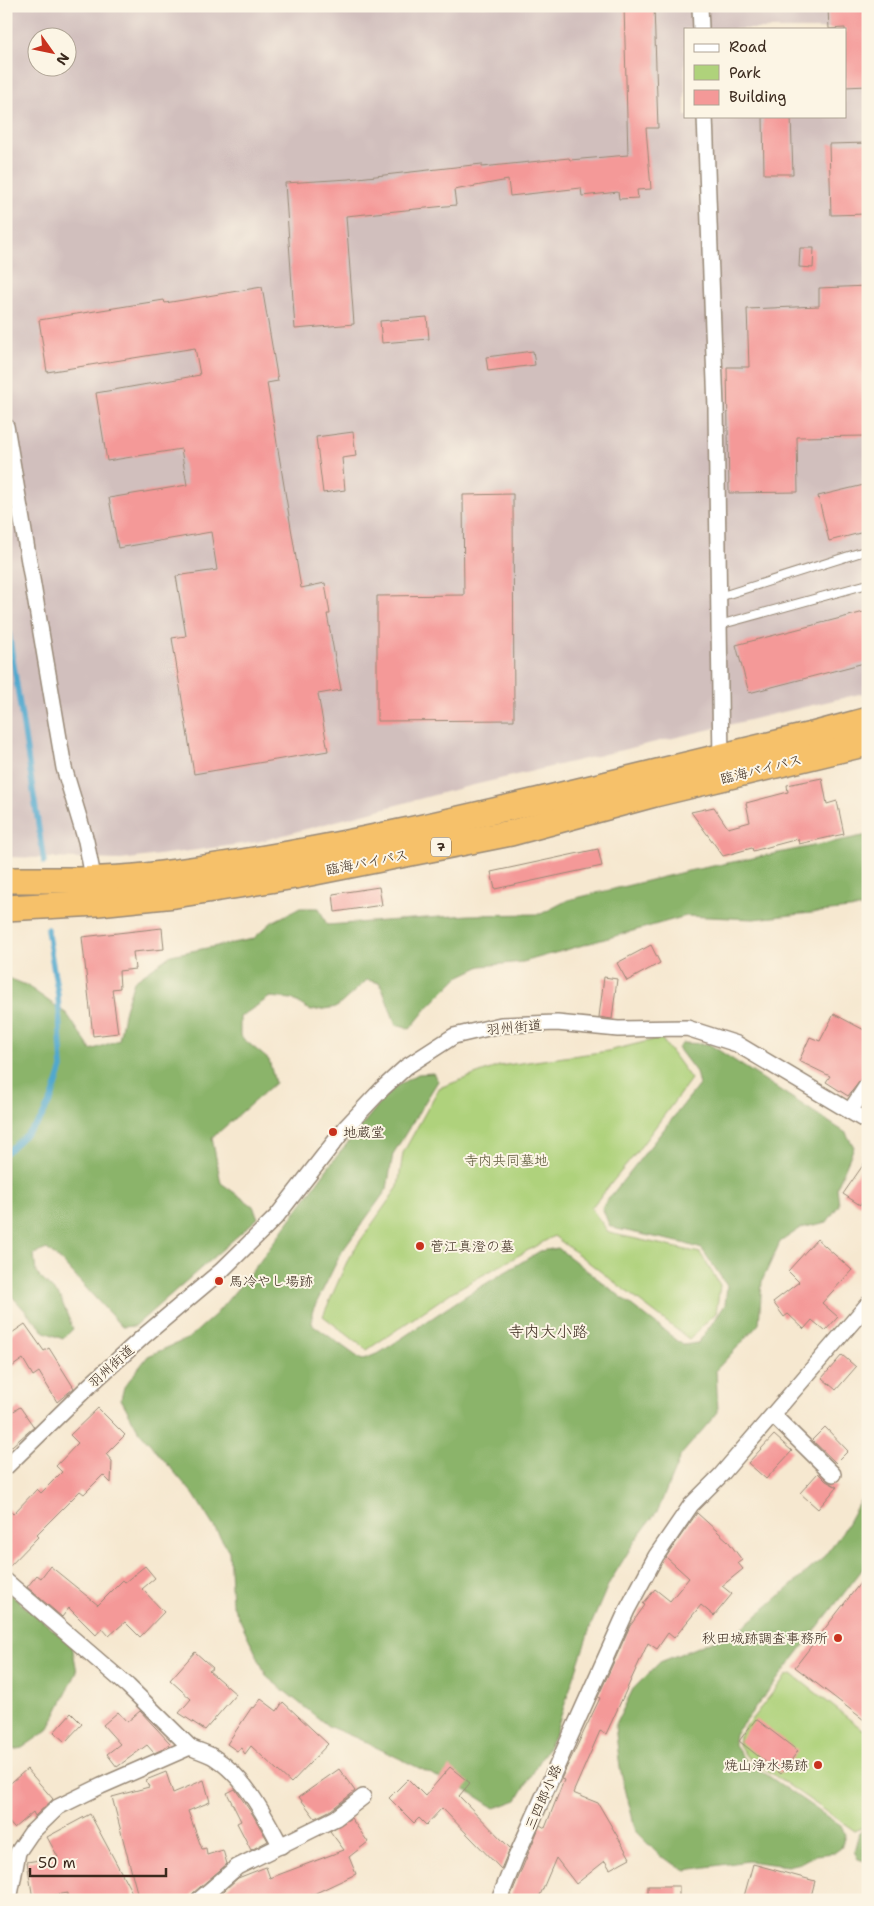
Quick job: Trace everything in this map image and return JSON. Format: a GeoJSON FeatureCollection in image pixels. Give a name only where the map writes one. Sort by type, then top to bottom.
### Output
{"type":"FeatureCollection","features":[{"type":"Feature","properties":{"kind":"highway","name":"臨海バイパス"},"geometry":{"type":"LineString","coordinates":[[6,908],[98,903],[175,895],[295,876],[492,837],[655,794],[721,768],[868,720]]}},
{"type":"Feature","properties":{"kind":"highway","name":"臨海バイパス"},"geometry":{"type":"LineString","coordinates":[[6,880],[93,879],[145,876],[269,856],[721,768],[782,762],[868,743]]}},
{"type":"Feature","properties":{"kind":"street"},"geometry":{"type":"LineString","coordinates":[[700,6],[701,28]]}},
{"type":"Feature","properties":{"kind":"street"},"geometry":{"type":"LineString","coordinates":[[705,118],[716,408],[721,768]]}},
{"type":"Feature","properties":{"kind":"street"},"geometry":{"type":"LineString","coordinates":[[6,426],[64,768],[86,841],[98,903]]}},
{"type":"Feature","properties":{"kind":"street","name":"羽州街道"},"geometry":{"type":"LineString","coordinates":[[6,1467],[89,1386],[145,1335],[221,1271],[276,1217],[334,1142],[382,1089],[406,1067],[454,1036],[501,1025],[556,1023],[618,1029],[687,1028],[737,1044],[868,1122]]}},
{"type":"Feature","properties":{"kind":"street"},"geometry":{"type":"LineString","coordinates":[[850,1111],[868,1084]]}},
{"type":"Feature","properties":{"kind":"street","name":"三四郎小路"},"geometry":{"type":"LineString","coordinates":[[499,1900],[516,1857],[627,1610],[656,1556],[691,1505],[721,1475],[868,1304]]}},
{"type":"Feature","properties":{"kind":"street"},"geometry":{"type":"LineString","coordinates":[[773,1415],[834,1474]]}},
{"type":"Feature","properties":{"kind":"street"},"geometry":{"type":"LineString","coordinates":[[6,1580],[128,1686],[190,1747],[215,1758],[234,1774],[257,1804],[281,1846]]}},
{"type":"Feature","properties":{"kind":"street"},"geometry":{"type":"LineString","coordinates":[[9,1900],[18,1852],[31,1833],[58,1807],[190,1747]]}},
{"type":"Feature","properties":{"kind":"street"},"geometry":{"type":"LineString","coordinates":[[199,1900],[238,1866],[336,1818],[364,1797]]}},
{"type":"Feature","properties":{"kind":"lane"},"geometry":{"type":"LineString","coordinates":[[718,597],[868,550]]}},
{"type":"Feature","properties":{"kind":"lane"},"geometry":{"type":"LineString","coordinates":[[719,626],[868,584]]}},
{"type":"Feature","properties":{"kind":"shaded area"},"geometry":{"type":"Polygon","coordinates":[[[6,6],[868,6],[868,692],[457,789],[257,842],[121,860],[6,857],[6,6]]]}},
{"type":"Feature","properties":{"kind":"green space"},"geometry":{"type":"Polygon","coordinates":[[[868,835],[868,907],[754,919],[686,916],[523,962],[481,966],[458,977],[428,1007],[410,1029],[396,1025],[380,983],[367,980],[337,1007],[311,1011],[292,999],[270,997],[240,1017],[240,1036],[269,1060],[275,1083],[212,1138],[221,1183],[253,1206],[258,1218],[135,1326],[122,1327],[63,1263],[47,1249],[34,1254],[36,1273],[60,1297],[73,1329],[63,1339],[45,1332],[6,1290],[6,977],[26,985],[67,1014],[91,1050],[119,1040],[125,1009],[134,981],[171,955],[253,939],[272,922],[300,908],[319,908],[327,925],[469,915],[541,914],[568,900],[688,871],[868,835]]]}},
{"type":"Feature","properties":{"kind":"green space","name":"寺内共同墓地"},"geometry":{"type":"Polygon","coordinates":[[[661,1038],[691,1079],[633,1157],[591,1208],[609,1233],[700,1253],[720,1285],[716,1313],[689,1339],[554,1236],[452,1292],[367,1350],[323,1316],[349,1257],[398,1187],[403,1153],[439,1088],[499,1066],[608,1051],[661,1038]]]}},
{"type":"Feature","properties":{"kind":"green space"},"geometry":{"type":"Polygon","coordinates":[[[683,1043],[709,1044],[846,1133],[854,1147],[837,1187],[839,1205],[827,1222],[801,1228],[780,1242],[762,1281],[759,1324],[716,1370],[718,1412],[681,1455],[658,1510],[635,1541],[609,1583],[591,1625],[554,1737],[517,1800],[495,1808],[473,1794],[328,1726],[267,1677],[232,1603],[229,1551],[194,1495],[138,1430],[121,1399],[124,1387],[148,1356],[189,1338],[216,1314],[258,1264],[333,1161],[391,1089],[418,1074],[433,1073],[438,1081],[393,1154],[387,1189],[341,1253],[312,1312],[312,1324],[362,1360],[381,1352],[462,1298],[540,1251],[558,1248],[683,1345],[698,1343],[725,1305],[727,1286],[702,1249],[617,1229],[609,1225],[602,1207],[699,1085],[696,1072],[678,1048],[683,1043]]]}},
{"type":"Feature","properties":{"kind":"green space"},"geometry":{"type":"Polygon","coordinates":[[[868,1494],[868,1566],[865,1566],[735,1734],[734,1744],[744,1759],[842,1827],[845,1835],[841,1848],[834,1853],[815,1855],[800,1863],[787,1866],[748,1861],[686,1870],[660,1856],[636,1832],[620,1768],[615,1726],[633,1689],[660,1662],[740,1630],[822,1559],[842,1533],[861,1499],[868,1494]]]}},
{"type":"Feature","properties":{"kind":"green space"},"geometry":{"type":"Polygon","coordinates":[[[6,1591],[72,1645],[77,1672],[48,1730],[22,1748],[6,1751],[6,1591]]]}},
{"type":"Feature","properties":{"kind":"green space"},"geometry":{"type":"Polygon","coordinates":[[[792,1674],[862,1729],[868,1730],[868,1825],[855,1831],[746,1756],[738,1743],[739,1735],[786,1676],[792,1674]]]}},
{"type":"Feature","properties":{"kind":"green space"},"geometry":{"type":"Polygon","coordinates":[[[868,1828],[868,1862],[858,1859],[854,1851],[859,1833],[868,1828]]]}},
{"type":"Feature","properties":{"kind":"building"},"geometry":{"type":"Polygon","coordinates":[[[624,6],[654,6],[658,128],[646,128],[651,189],[637,190],[638,198],[619,199],[618,192],[582,196],[581,188],[510,196],[508,180],[454,190],[456,205],[346,216],[354,324],[295,329],[285,183],[349,179],[482,164],[482,167],[569,158],[570,160],[628,155],[624,6]]]}},
{"type":"Feature","properties":{"kind":"building"},"geometry":{"type":"Polygon","coordinates":[[[868,6],[868,86],[846,87],[846,28],[829,28],[828,8],[868,6]]]}},
{"type":"Feature","properties":{"kind":"building"},"geometry":{"type":"Polygon","coordinates":[[[763,118],[791,118],[793,174],[764,174],[763,118]]]}},
{"type":"Feature","properties":{"kind":"building"},"geometry":{"type":"Polygon","coordinates":[[[868,143],[868,214],[831,215],[829,144],[868,143]]]}},
{"type":"Feature","properties":{"kind":"building"},"geometry":{"type":"Polygon","coordinates":[[[800,248],[814,248],[813,268],[799,267],[800,248]]]}},
{"type":"Feature","properties":{"kind":"building"},"geometry":{"type":"Polygon","coordinates":[[[868,286],[868,436],[797,437],[798,492],[729,493],[727,367],[749,367],[747,309],[819,306],[819,288],[868,286]]]}},
{"type":"Feature","properties":{"kind":"building"},"geometry":{"type":"Polygon","coordinates":[[[262,287],[278,381],[267,383],[301,588],[325,583],[330,614],[327,614],[341,690],[318,694],[328,751],[194,774],[172,638],[186,636],[176,576],[217,570],[211,532],[118,548],[109,498],[187,485],[181,449],[107,461],[96,393],[200,375],[195,348],[47,372],[39,320],[164,300],[165,303],[262,287]]]}},
{"type":"Feature","properties":{"kind":"building"},"geometry":{"type":"Polygon","coordinates":[[[427,317],[429,339],[382,343],[380,321],[427,317]]]}},
{"type":"Feature","properties":{"kind":"building"},"geometry":{"type":"Polygon","coordinates":[[[533,351],[535,365],[488,371],[486,357],[533,351]]]}},
{"type":"Feature","properties":{"kind":"building"},"geometry":{"type":"Polygon","coordinates":[[[353,432],[356,456],[342,458],[345,490],[323,493],[316,437],[353,432]]]}},
{"type":"Feature","properties":{"kind":"building"},"geometry":{"type":"Polygon","coordinates":[[[868,484],[868,531],[829,541],[818,496],[868,484]]]}},
{"type":"Feature","properties":{"kind":"building"},"geometry":{"type":"Polygon","coordinates":[[[513,494],[514,720],[377,721],[377,596],[464,595],[463,495],[513,494]]]}},
{"type":"Feature","properties":{"kind":"building"},"geometry":{"type":"Polygon","coordinates":[[[868,611],[868,662],[749,693],[736,645],[868,611]]]}},
{"type":"Feature","properties":{"kind":"building"},"geometry":{"type":"Polygon","coordinates":[[[822,778],[827,804],[837,801],[844,834],[799,844],[798,839],[753,851],[752,848],[723,856],[691,812],[714,807],[728,828],[750,822],[746,803],[788,792],[787,785],[822,778]]]}},
{"type":"Feature","properties":{"kind":"building"},"geometry":{"type":"Polygon","coordinates":[[[598,849],[602,866],[495,889],[491,872],[598,849]]]}},
{"type":"Feature","properties":{"kind":"building"},"geometry":{"type":"Polygon","coordinates":[[[379,887],[382,905],[335,912],[333,894],[379,887]]]}},
{"type":"Feature","properties":{"kind":"building"},"geometry":{"type":"Polygon","coordinates":[[[162,928],[164,949],[133,952],[135,969],[119,971],[120,988],[112,989],[118,1033],[93,1036],[82,937],[162,928]]]}},
{"type":"Feature","properties":{"kind":"building"},"geometry":{"type":"Polygon","coordinates":[[[651,945],[660,963],[627,981],[617,963],[651,945]]]}},
{"type":"Feature","properties":{"kind":"building"},"geometry":{"type":"Polygon","coordinates":[[[604,977],[617,979],[612,1019],[599,1017],[604,977]]]}},
{"type":"Feature","properties":{"kind":"building"},"geometry":{"type":"Polygon","coordinates":[[[834,1014],[868,1032],[868,1071],[848,1096],[826,1082],[830,1076],[799,1061],[810,1037],[820,1041],[834,1014]]]}},
{"type":"Feature","properties":{"kind":"building"},"geometry":{"type":"Polygon","coordinates":[[[868,1158],[868,1194],[860,1205],[843,1194],[868,1158]]]}},
{"type":"Feature","properties":{"kind":"building"},"geometry":{"type":"Polygon","coordinates":[[[817,1239],[852,1270],[822,1303],[838,1317],[825,1331],[812,1320],[804,1329],[788,1314],[784,1317],[773,1302],[799,1282],[788,1271],[817,1239]]]}},
{"type":"Feature","properties":{"kind":"building"},"geometry":{"type":"Polygon","coordinates":[[[25,1324],[44,1351],[49,1348],[74,1388],[57,1402],[39,1372],[33,1376],[23,1359],[6,1371],[6,1337],[25,1324]]]}},
{"type":"Feature","properties":{"kind":"building"},"geometry":{"type":"Polygon","coordinates":[[[842,1355],[856,1367],[836,1390],[822,1378],[842,1355]]]}},
{"type":"Feature","properties":{"kind":"building"},"geometry":{"type":"Polygon","coordinates":[[[20,1407],[34,1427],[6,1451],[6,1416],[20,1407]]]}},
{"type":"Feature","properties":{"kind":"building"},"geometry":{"type":"Polygon","coordinates":[[[98,1408],[125,1435],[106,1454],[112,1461],[111,1483],[103,1475],[84,1494],[80,1491],[36,1535],[38,1537],[6,1570],[6,1507],[13,1514],[37,1489],[41,1493],[62,1472],[56,1466],[78,1443],[70,1435],[98,1408]]]}},
{"type":"Feature","properties":{"kind":"building"},"geometry":{"type":"Polygon","coordinates":[[[825,1427],[848,1451],[836,1463],[812,1440],[825,1427]]]}},
{"type":"Feature","properties":{"kind":"building"},"geometry":{"type":"Polygon","coordinates":[[[774,1435],[792,1451],[766,1479],[748,1463],[774,1435]]]}},
{"type":"Feature","properties":{"kind":"building"},"geometry":{"type":"Polygon","coordinates":[[[818,1473],[826,1481],[837,1487],[818,1509],[800,1493],[818,1473]]]}},
{"type":"Feature","properties":{"kind":"building"},"geometry":{"type":"Polygon","coordinates":[[[697,1513],[728,1541],[742,1560],[738,1563],[743,1569],[722,1586],[732,1594],[714,1616],[701,1605],[674,1638],[668,1633],[657,1649],[648,1643],[606,1734],[600,1731],[573,1793],[598,1803],[630,1858],[610,1869],[605,1861],[576,1884],[556,1858],[538,1900],[509,1900],[540,1825],[545,1828],[564,1780],[561,1779],[600,1698],[598,1697],[630,1626],[645,1605],[643,1604],[655,1589],[670,1601],[689,1578],[666,1557],[697,1513]]]}},
{"type":"Feature","properties":{"kind":"building"},"geometry":{"type":"Polygon","coordinates":[[[50,1566],[98,1605],[123,1580],[125,1582],[145,1566],[155,1578],[142,1589],[164,1612],[140,1637],[125,1622],[109,1636],[102,1628],[96,1635],[69,1608],[62,1617],[27,1587],[37,1575],[41,1578],[50,1566]]]}},
{"type":"Feature","properties":{"kind":"building","name":"秋田城跡調査事務所"},"geometry":{"type":"Polygon","coordinates":[[[868,1573],[868,1723],[795,1667],[868,1573]]]}},
{"type":"Feature","properties":{"kind":"building"},"geometry":{"type":"Polygon","coordinates":[[[195,1652],[213,1668],[209,1671],[236,1694],[205,1730],[179,1713],[191,1699],[170,1680],[195,1652]]]}},
{"type":"Feature","properties":{"kind":"building"},"geometry":{"type":"Polygon","coordinates":[[[261,1699],[277,1711],[283,1702],[328,1744],[291,1783],[251,1746],[245,1754],[241,1748],[237,1751],[227,1744],[252,1707],[254,1708],[261,1699]]]}},
{"type":"Feature","properties":{"kind":"building"},"geometry":{"type":"Polygon","coordinates":[[[140,1711],[170,1743],[154,1753],[147,1745],[117,1767],[107,1754],[120,1744],[103,1725],[118,1712],[127,1722],[140,1711]]]}},
{"type":"Feature","properties":{"kind":"building"},"geometry":{"type":"Polygon","coordinates":[[[71,1713],[82,1724],[65,1742],[54,1732],[71,1713]]]}},
{"type":"Feature","properties":{"kind":"building"},"geometry":{"type":"Polygon","coordinates":[[[756,1719],[798,1751],[781,1774],[739,1741],[756,1719]]]}},
{"type":"Feature","properties":{"kind":"building"},"geometry":{"type":"Polygon","coordinates":[[[450,1767],[470,1783],[459,1796],[510,1848],[501,1869],[442,1808],[426,1825],[419,1818],[414,1823],[389,1798],[408,1779],[425,1796],[450,1767]]]}},
{"type":"Feature","properties":{"kind":"building"},"geometry":{"type":"Polygon","coordinates":[[[27,1769],[53,1799],[35,1816],[33,1812],[14,1828],[6,1819],[6,1787],[27,1769]]]}},
{"type":"Feature","properties":{"kind":"building"},"geometry":{"type":"Polygon","coordinates":[[[339,1769],[355,1791],[331,1810],[315,1818],[299,1797],[339,1769]]]}},
{"type":"Feature","properties":{"kind":"building"},"geometry":{"type":"Polygon","coordinates":[[[166,1772],[173,1793],[204,1780],[210,1802],[188,1811],[202,1849],[206,1848],[207,1855],[223,1850],[227,1864],[193,1893],[190,1900],[139,1900],[112,1797],[149,1787],[146,1780],[166,1772]]]}},
{"type":"Feature","properties":{"kind":"building"},"geometry":{"type":"Polygon","coordinates":[[[235,1789],[268,1841],[251,1850],[237,1823],[241,1821],[227,1793],[235,1789]]]}},
{"type":"Feature","properties":{"kind":"building"},"geometry":{"type":"Polygon","coordinates":[[[90,1814],[136,1900],[68,1900],[68,1893],[33,1899],[27,1862],[58,1857],[47,1837],[90,1814]]]}},
{"type":"Feature","properties":{"kind":"building"},"geometry":{"type":"Polygon","coordinates":[[[351,1818],[368,1842],[349,1857],[356,1874],[301,1900],[214,1900],[238,1878],[266,1867],[270,1878],[344,1850],[330,1831],[351,1818]]]}},
{"type":"Feature","properties":{"kind":"building"},"geometry":{"type":"Polygon","coordinates":[[[753,1864],[815,1881],[810,1900],[743,1900],[753,1864]]]}},
{"type":"Feature","properties":{"kind":"building"},"geometry":{"type":"Polygon","coordinates":[[[648,1886],[679,1886],[679,1900],[648,1900],[648,1886]]]}},
{"type":"Feature","properties":{"kind":"waterway"},"geometry":{"type":"LineString","coordinates":[[6,614],[44,862]]}},
{"type":"Feature","properties":{"kind":"waterway"},"geometry":{"type":"LineString","coordinates":[[6,1153],[39,1122],[52,1098],[62,1068],[58,995],[47,929]]}},
{"type":"Feature","properties":{"kind":"place","name":"地蔵堂"},"geometry":{"type":"Point","coordinates":[333,1132]}},
{"type":"Feature","properties":{"kind":"place","name":"菅江真澄の墓"},"geometry":{"type":"Point","coordinates":[420,1246]}},
{"type":"Feature","properties":{"kind":"place","name":"馬冷やし場跡"},"geometry":{"type":"Point","coordinates":[219,1281]}},
{"type":"Feature","properties":{"kind":"place","name":"秋田城跡調査事務所"},"geometry":{"type":"Point","coordinates":[838,1638]}},
{"type":"Feature","properties":{"kind":"place","name":"焼山浄水場跡"},"geometry":{"type":"Point","coordinates":[818,1765]}},
{"type":"Feature","properties":{"kind":"district","name":"寺内大小路"},"geometry":{"type":"Point","coordinates":[548,1331]}}]}
